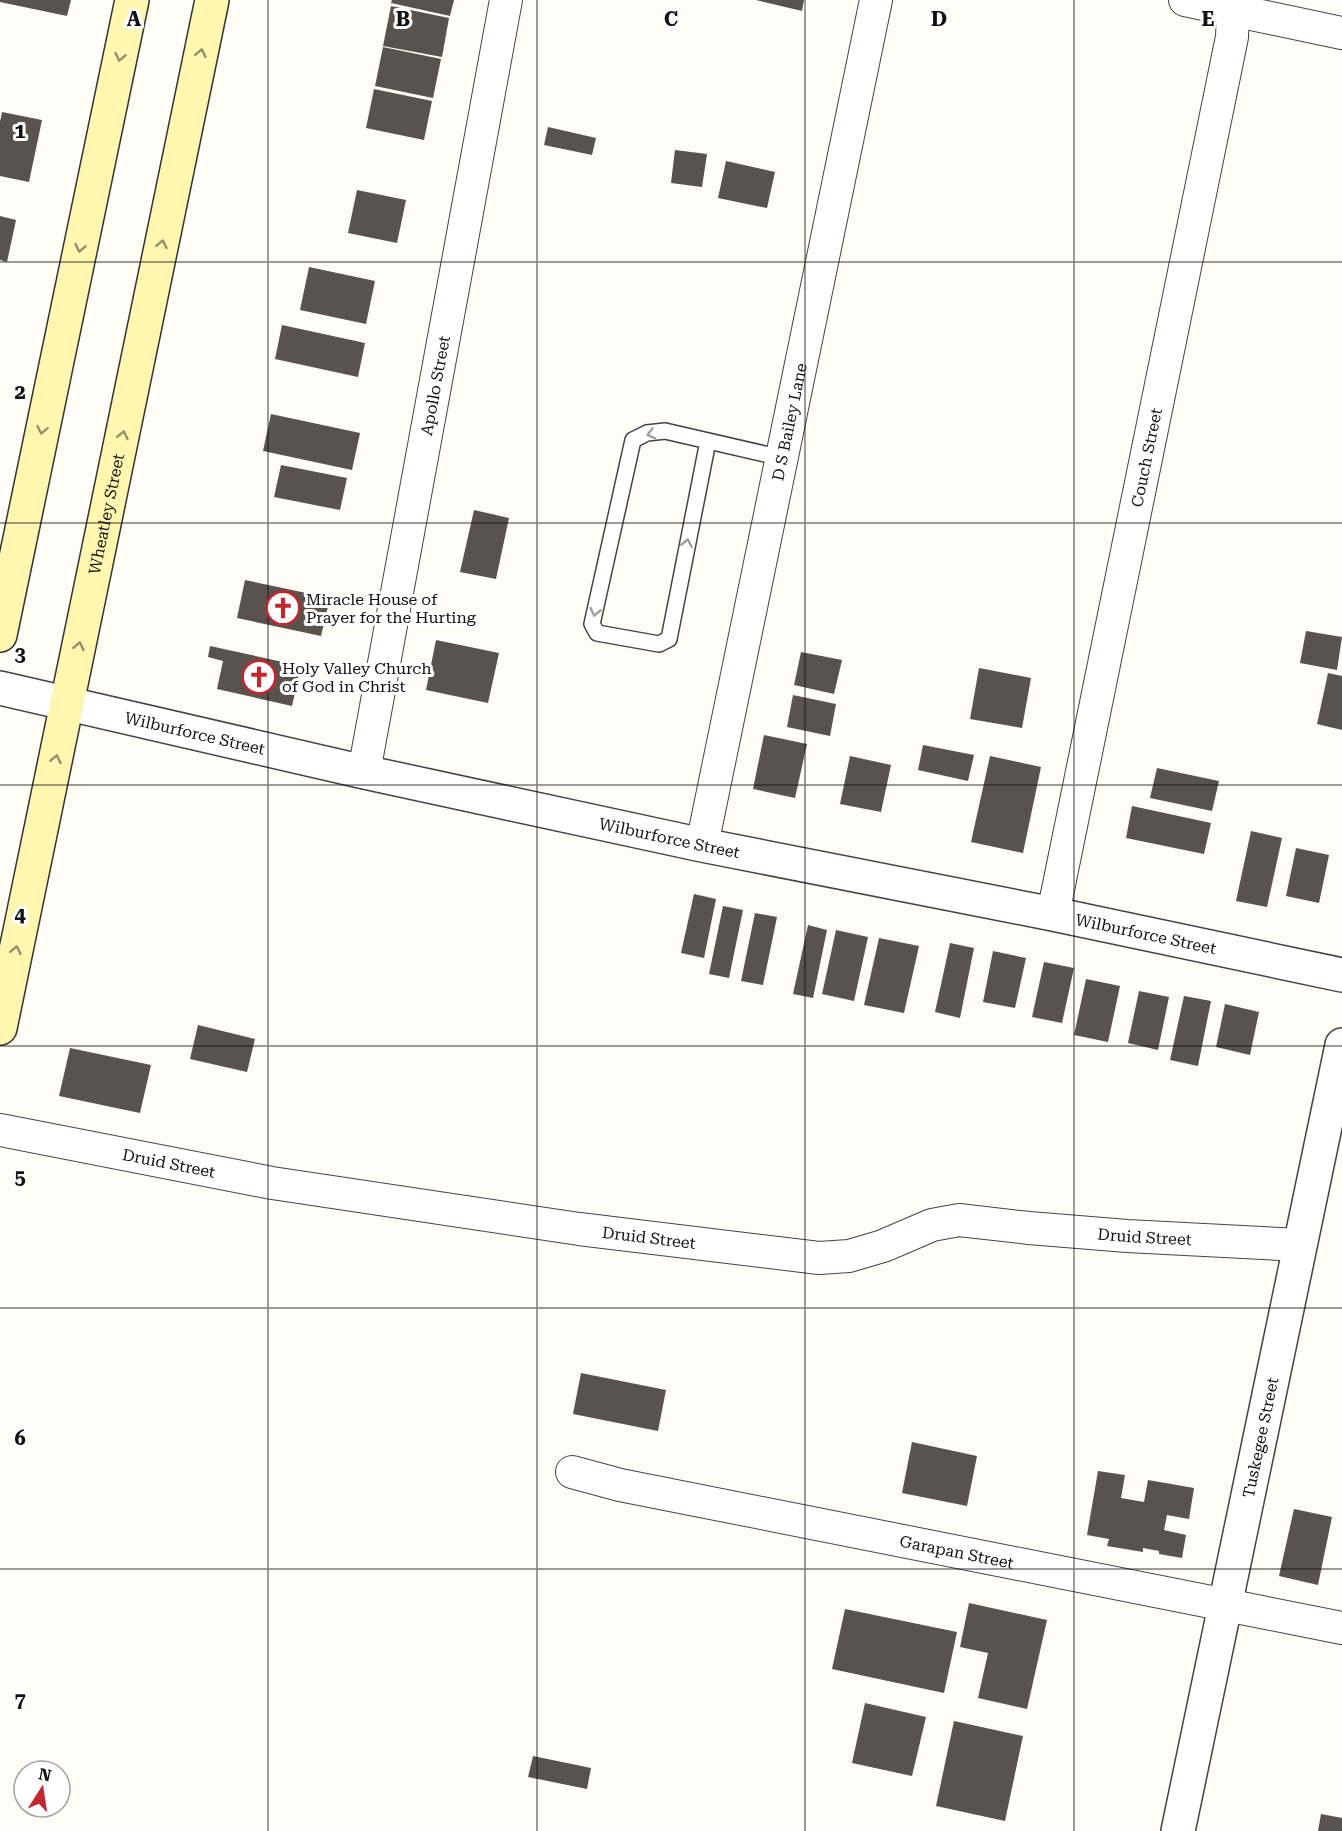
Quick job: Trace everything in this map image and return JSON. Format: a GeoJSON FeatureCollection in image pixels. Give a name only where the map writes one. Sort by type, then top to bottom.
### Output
{"type":"FeatureCollection","features":[{"type":"Feature","properties":{"kind":"main road"},"geometry":{"type":"LineString","coordinates":[[0,635],[132,0]]}},
{"type":"Feature","properties":{"kind":"main road","name":"Wheatley Street"},"geometry":{"type":"LineString","coordinates":[[0,1028],[212,0]]}},
{"type":"Feature","properties":{"kind":"street","name":"Apollo Street"},"geometry":{"type":"LineString","coordinates":[[364,772],[506,0]]}},
{"type":"Feature","properties":{"kind":"street","name":"D S Bailey Lane"},"geometry":{"type":"LineString","coordinates":[[702,845],[876,0]]}},
{"type":"Feature","properties":{"kind":"street"},"geometry":{"type":"LineString","coordinates":[[1185,0],[1234,5],[1342,33]]}},
{"type":"Feature","properties":{"kind":"street","name":"Couch Street"},"geometry":{"type":"LineString","coordinates":[[1053,914],[1232,37],[1234,5]]}},
{"type":"Feature","properties":{"kind":"street","name":"Wilburforce Street"},"geometry":{"type":"LineString","coordinates":[[0,688],[364,772],[702,845],[1053,914],[1342,975]]}},
{"type":"Feature","properties":{"kind":"street","name":"Tuskegee Street"},"geometry":{"type":"LineString","coordinates":[[1178,1831],[1342,1045]]}},
{"type":"Feature","properties":{"kind":"street","name":"Druid Street"},"geometry":{"type":"LineString","coordinates":[[0,1130],[272,1183],[579,1229],[819,1258],[849,1256],[883,1246],[932,1226],[959,1220],[1127,1236],[1300,1245]]}},
{"type":"Feature","properties":{"kind":"street","name":"Garapan Street"},"geometry":{"type":"LineString","coordinates":[[572,1472],[632,1488],[1342,1628]]}},
{"type":"Feature","properties":{"kind":"lane"},"geometry":{"type":"LineString","coordinates":[[708,441],[669,639],[659,644],[597,633],[592,624],[633,441],[647,433],[665,431],[782,458]]}},
{"type":"Feature","properties":{"kind":"building"},"geometry":{"type":"Polygon","coordinates":[[[0,0],[71,0],[67,16],[0,2],[0,0]]]}},
{"type":"Feature","properties":{"kind":"building"},"geometry":{"type":"Polygon","coordinates":[[[392,0],[454,0],[450,16],[391,3],[392,0]]]}},
{"type":"Feature","properties":{"kind":"building"},"geometry":{"type":"Polygon","coordinates":[[[756,0],[804,0],[802,11],[756,0]]]}},
{"type":"Feature","properties":{"kind":"building"},"geometry":{"type":"Polygon","coordinates":[[[391,6],[449,18],[442,57],[383,46],[391,6]]]}},
{"type":"Feature","properties":{"kind":"building"},"geometry":{"type":"Polygon","coordinates":[[[383,47],[441,59],[433,98],[375,86],[383,47]]]}},
{"type":"Feature","properties":{"kind":"building"},"geometry":{"type":"Polygon","coordinates":[[[374,89],[432,101],[424,140],[366,128],[374,89]]]}},
{"type":"Feature","properties":{"kind":"building"},"geometry":{"type":"Polygon","coordinates":[[[2,112],[42,120],[29,182],[0,176],[2,112]]]}},
{"type":"Feature","properties":{"kind":"building"},"geometry":{"type":"Polygon","coordinates":[[[548,127],[596,138],[592,155],[544,145],[548,127]]]}},
{"type":"Feature","properties":{"kind":"building"},"geometry":{"type":"Polygon","coordinates":[[[675,150],[707,154],[702,187],[671,183],[675,150]]]}},
{"type":"Feature","properties":{"kind":"building"},"geometry":{"type":"Polygon","coordinates":[[[726,161],[775,172],[767,208],[718,198],[726,161]]]}},
{"type":"Feature","properties":{"kind":"building"},"geometry":{"type":"Polygon","coordinates":[[[357,190],[406,200],[397,243],[348,233],[357,190]]]}},
{"type":"Feature","properties":{"kind":"building"},"geometry":{"type":"Polygon","coordinates":[[[0,216],[16,220],[7,262],[0,260],[0,216]]]}},
{"type":"Feature","properties":{"kind":"building"},"geometry":{"type":"Polygon","coordinates":[[[309,267],[375,281],[366,324],[300,310],[309,267]]]}},
{"type":"Feature","properties":{"kind":"building"},"geometry":{"type":"Polygon","coordinates":[[[282,325],[365,343],[358,377],[275,359],[282,325]]]}},
{"type":"Feature","properties":{"kind":"building"},"geometry":{"type":"Polygon","coordinates":[[[271,414],[360,433],[352,470],[263,451],[271,414]]]}},
{"type":"Feature","properties":{"kind":"building"},"geometry":{"type":"Polygon","coordinates":[[[281,465],[347,478],[340,510],[274,497],[281,465]]]}},
{"type":"Feature","properties":{"kind":"building"},"geometry":{"type":"Polygon","coordinates":[[[474,510],[509,518],[496,579],[460,572],[474,510]]]}},
{"type":"Feature","properties":{"kind":"building","name":"Miracle House of Prayer for the Hurting"},"geometry":{"type":"Polygon","coordinates":[[[245,580],[330,598],[321,636],[237,618],[245,580]]]}},
{"type":"Feature","properties":{"kind":"building"},"geometry":{"type":"Polygon","coordinates":[[[1306,631],[1342,637],[1337,670],[1300,663],[1306,631]]]}},
{"type":"Feature","properties":{"kind":"building"},"geometry":{"type":"Polygon","coordinates":[[[436,640],[499,653],[488,703],[426,690],[436,640]]]}},
{"type":"Feature","properties":{"kind":"building","name":"Holy Valley Church of God in Christ"},"geometry":{"type":"Polygon","coordinates":[[[210,646],[301,666],[292,706],[217,689],[223,661],[208,657],[210,646]]]}},
{"type":"Feature","properties":{"kind":"building"},"geometry":{"type":"Polygon","coordinates":[[[801,652],[842,660],[834,694],[794,685],[801,652]]]}},
{"type":"Feature","properties":{"kind":"building"},"geometry":{"type":"Polygon","coordinates":[[[979,668],[1031,678],[1022,728],[970,719],[979,668]]]}},
{"type":"Feature","properties":{"kind":"building"},"geometry":{"type":"Polygon","coordinates":[[[1328,673],[1342,676],[1342,730],[1317,724],[1328,673]]]}},
{"type":"Feature","properties":{"kind":"building"},"geometry":{"type":"Polygon","coordinates":[[[793,695],[836,704],[830,736],[787,727],[793,695]]]}},
{"type":"Feature","properties":{"kind":"building"},"geometry":{"type":"Polygon","coordinates":[[[764,735],[807,744],[795,798],[753,789],[764,735]]]}},
{"type":"Feature","properties":{"kind":"building"},"geometry":{"type":"Polygon","coordinates":[[[923,745],[974,755],[968,781],[918,770],[923,745]]]}},
{"type":"Feature","properties":{"kind":"building"},"geometry":{"type":"Polygon","coordinates":[[[850,756],[891,765],[881,812],[840,804],[850,756]]]}},
{"type":"Feature","properties":{"kind":"building"},"geometry":{"type":"Polygon","coordinates":[[[990,756],[1041,767],[1023,853],[971,842],[990,756]]]}},
{"type":"Feature","properties":{"kind":"building"},"geometry":{"type":"Polygon","coordinates":[[[1157,768],[1219,781],[1212,811],[1150,798],[1157,768]]]}},
{"type":"Feature","properties":{"kind":"building"},"geometry":{"type":"Polygon","coordinates":[[[1132,806],[1211,823],[1204,854],[1126,838],[1132,806]]]}},
{"type":"Feature","properties":{"kind":"building"},"geometry":{"type":"Polygon","coordinates":[[[1251,831],[1282,838],[1267,907],[1236,901],[1251,831]]]}},
{"type":"Feature","properties":{"kind":"building"},"geometry":{"type":"Polygon","coordinates":[[[1296,848],[1329,855],[1319,903],[1286,896],[1296,848]]]}},
{"type":"Feature","properties":{"kind":"building"},"geometry":{"type":"Polygon","coordinates":[[[694,894],[716,899],[704,958],[681,953],[694,894]]]}},
{"type":"Feature","properties":{"kind":"building"},"geometry":{"type":"Polygon","coordinates":[[[723,906],[743,910],[729,978],[709,974],[723,906]]]}},
{"type":"Feature","properties":{"kind":"building"},"geometry":{"type":"Polygon","coordinates":[[[755,913],[777,917],[763,985],[741,981],[755,913]]]}},
{"type":"Feature","properties":{"kind":"building"},"geometry":{"type":"Polygon","coordinates":[[[808,925],[827,930],[813,998],[793,994],[808,925]]]}},
{"type":"Feature","properties":{"kind":"building"},"geometry":{"type":"Polygon","coordinates":[[[836,930],[868,937],[854,1001],[822,994],[836,930]]]}},
{"type":"Feature","properties":{"kind":"building"},"geometry":{"type":"Polygon","coordinates":[[[879,938],[919,946],[904,1013],[864,1005],[879,938]]]}},
{"type":"Feature","properties":{"kind":"building"},"geometry":{"type":"Polygon","coordinates":[[[950,943],[974,948],[960,1018],[935,1012],[950,943]]]}},
{"type":"Feature","properties":{"kind":"building"},"geometry":{"type":"Polygon","coordinates":[[[993,951],[1026,958],[1015,1008],[983,1002],[993,951]]]}},
{"type":"Feature","properties":{"kind":"building"},"geometry":{"type":"Polygon","coordinates":[[[1044,962],[1074,968],[1062,1023],[1032,1017],[1044,962]]]}},
{"type":"Feature","properties":{"kind":"building"},"geometry":{"type":"Polygon","coordinates":[[[1086,979],[1120,986],[1108,1042],[1074,1035],[1086,979]]]}},
{"type":"Feature","properties":{"kind":"building"},"geometry":{"type":"Polygon","coordinates":[[[1139,991],[1169,997],[1158,1050],[1128,1043],[1139,991]]]}},
{"type":"Feature","properties":{"kind":"building"},"geometry":{"type":"Polygon","coordinates":[[[1184,996],[1211,1001],[1198,1066],[1170,1060],[1184,996]]]}},
{"type":"Feature","properties":{"kind":"building"},"geometry":{"type":"Polygon","coordinates":[[[1225,1004],[1259,1012],[1250,1055],[1216,1047],[1225,1004]]]}},
{"type":"Feature","properties":{"kind":"building"},"geometry":{"type":"Polygon","coordinates":[[[198,1025],[255,1039],[247,1072],[190,1059],[198,1025]]]}},
{"type":"Feature","properties":{"kind":"building"},"geometry":{"type":"Polygon","coordinates":[[[70,1048],[151,1065],[140,1113],[59,1096],[70,1048]]]}},
{"type":"Feature","properties":{"kind":"building"},"geometry":{"type":"Polygon","coordinates":[[[581,1373],[666,1390],[658,1431],[573,1414],[581,1373]]]}},
{"type":"Feature","properties":{"kind":"building"},"geometry":{"type":"Polygon","coordinates":[[[912,1442],[977,1456],[967,1506],[902,1493],[912,1442]]]}},
{"type":"Feature","properties":{"kind":"building"},"geometry":{"type":"Polygon","coordinates":[[[1098,1471],[1125,1475],[1121,1498],[1144,1502],[1148,1480],[1194,1488],[1189,1519],[1167,1515],[1164,1530],[1186,1535],[1182,1558],[1159,1554],[1159,1551],[1143,1548],[1143,1552],[1107,1546],[1109,1539],[1087,1535],[1098,1471]]]}},
{"type":"Feature","properties":{"kind":"building"},"geometry":{"type":"Polygon","coordinates":[[[1294,1509],[1332,1517],[1318,1585],[1279,1576],[1294,1509]]]}},
{"type":"Feature","properties":{"kind":"building"},"geometry":{"type":"Polygon","coordinates":[[[969,1603],[1047,1620],[1027,1709],[978,1698],[988,1653],[960,1647],[969,1603]]]}},
{"type":"Feature","properties":{"kind":"building"},"geometry":{"type":"Polygon","coordinates":[[[845,1609],[957,1632],[944,1693],[832,1669],[845,1609]]]}},
{"type":"Feature","properties":{"kind":"building"},"geometry":{"type":"Polygon","coordinates":[[[865,1703],[926,1717],[912,1776],[852,1763],[865,1703]]]}},
{"type":"Feature","properties":{"kind":"building"},"geometry":{"type":"Polygon","coordinates":[[[954,1721],[1023,1736],[1005,1821],[936,1806],[954,1721]]]}},
{"type":"Feature","properties":{"kind":"building"},"geometry":{"type":"Polygon","coordinates":[[[533,1756],[591,1768],[587,1789],[528,1777],[533,1756]]]}},
{"type":"Feature","properties":{"kind":"building"},"geometry":{"type":"Polygon","coordinates":[[[1321,1814],[1342,1818],[1342,1831],[1318,1831],[1321,1814]]]}},
{"type":"Feature","properties":{"kind":"place","name":"Miracle House of Prayer for the Hurting"},"geometry":{"type":"Point","coordinates":[283,608]}},
{"type":"Feature","properties":{"kind":"place","name":"Holy Valley Church of God in Christ"},"geometry":{"type":"Point","coordinates":[259,677]}}]}
